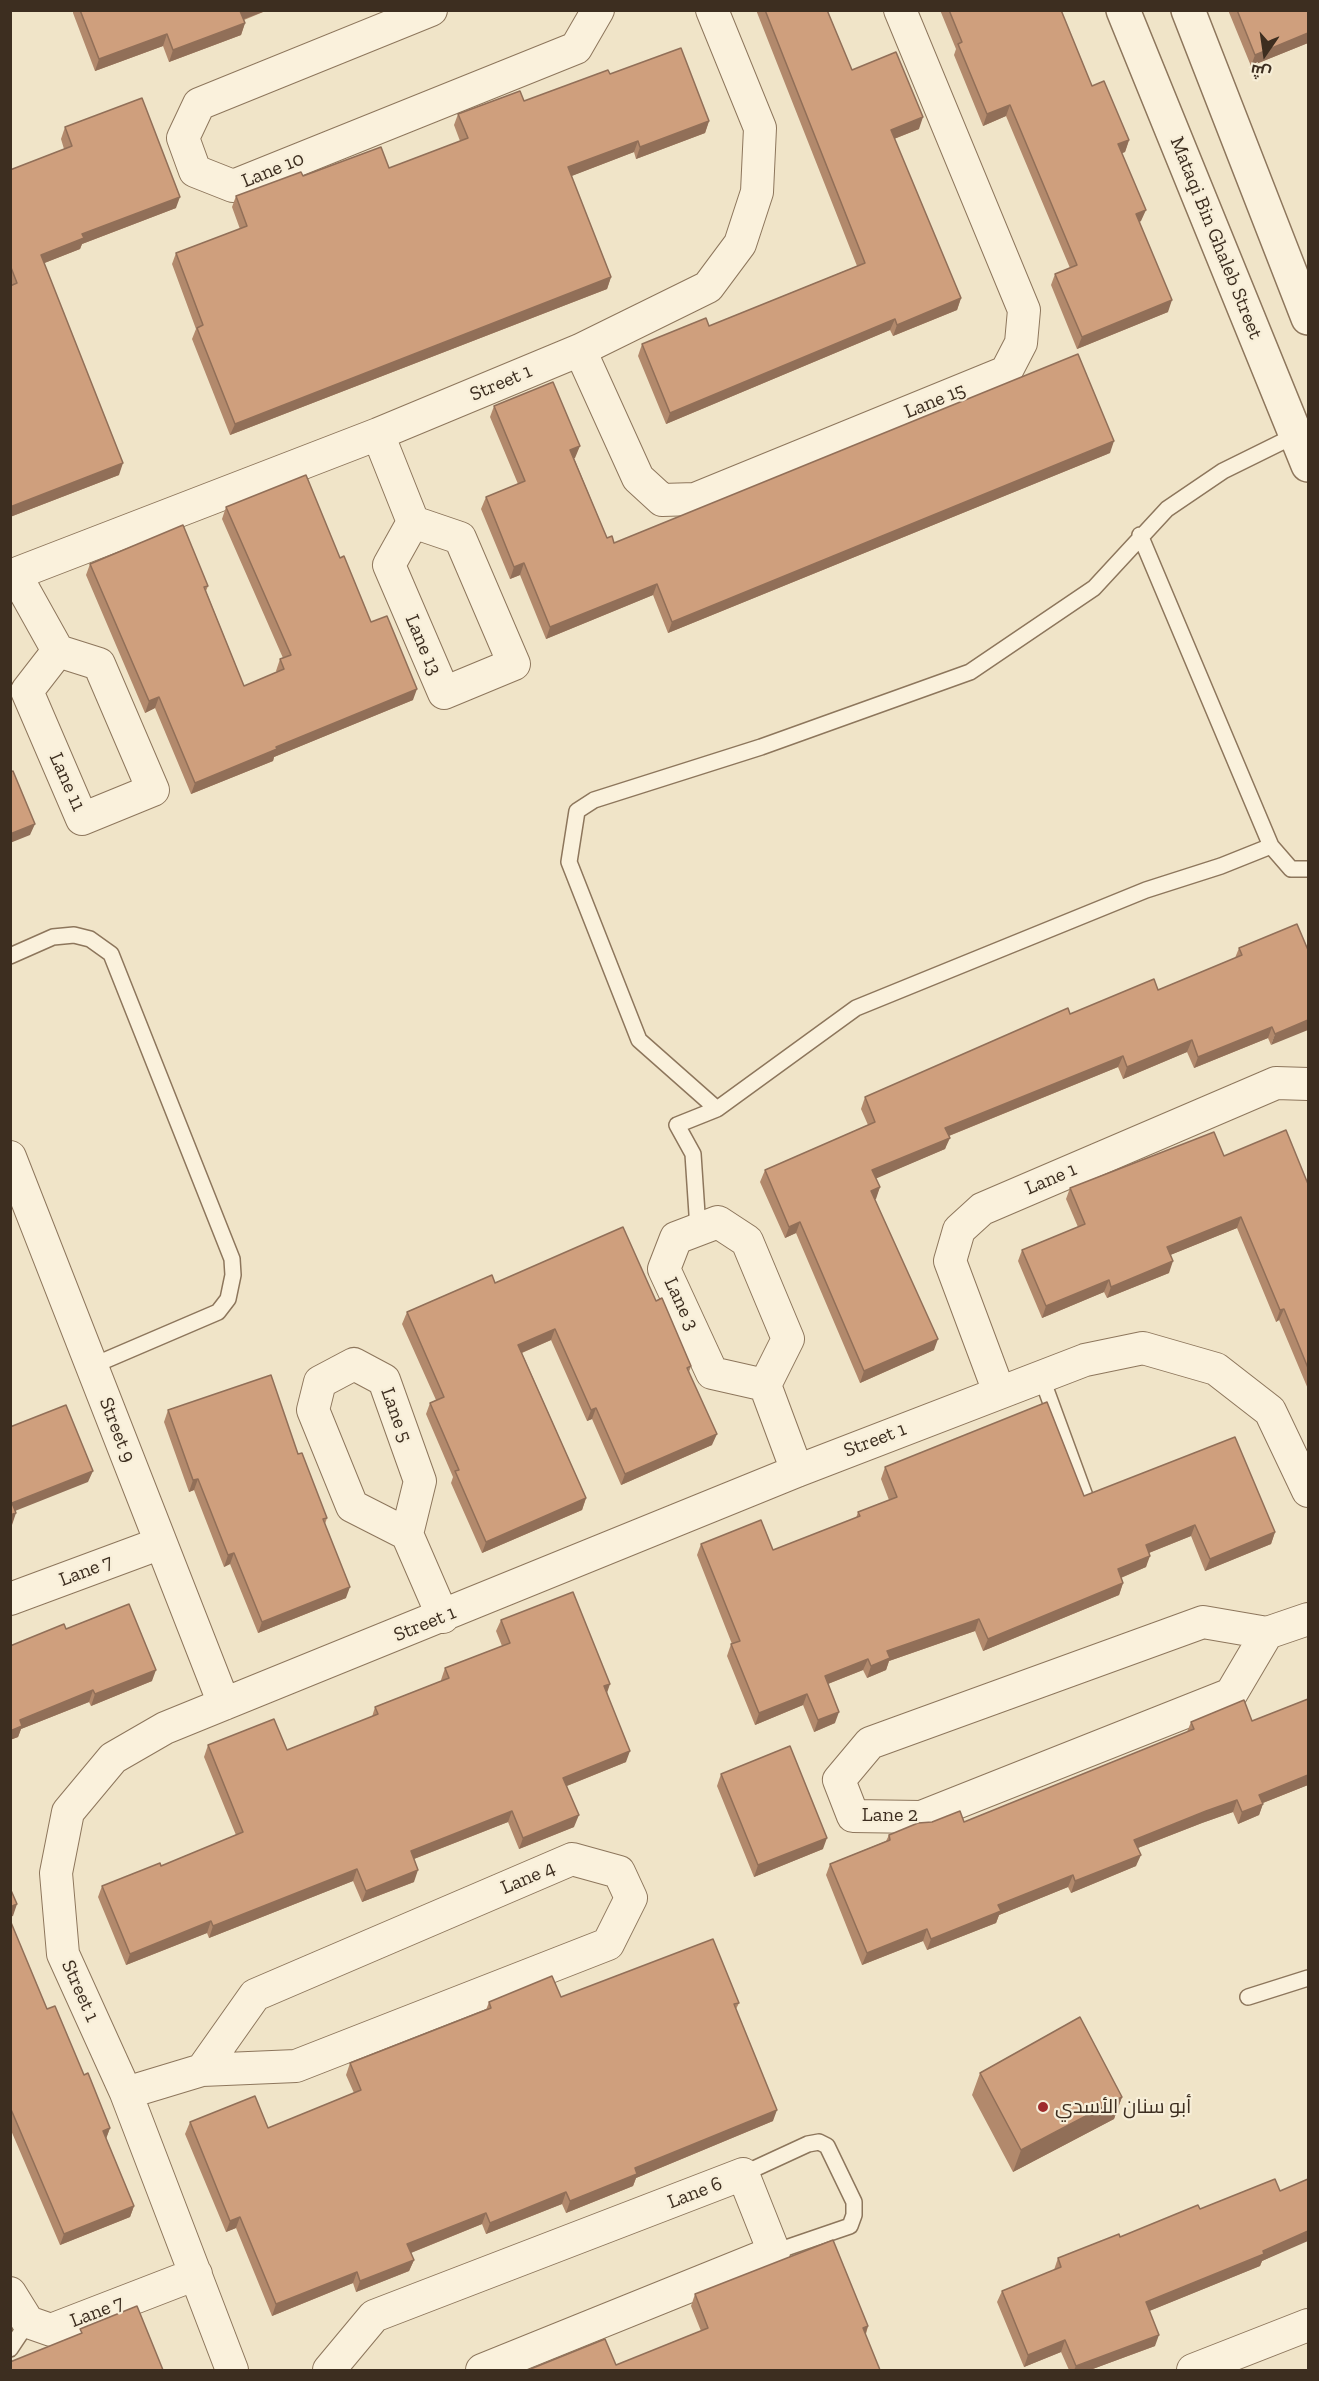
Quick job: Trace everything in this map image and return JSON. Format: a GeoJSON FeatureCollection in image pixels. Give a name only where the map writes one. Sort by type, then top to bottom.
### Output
{"type":"FeatureCollection","features":[{"type":"Feature","properties":{"kind":"street","name":"Lane 10"},"geometry":{"type":"LineString","coordinates":[[431,10],[199,104],[183,138],[195,171],[233,186],[244,182],[576,48],[597,10]]}},
{"type":"Feature","properties":{"kind":"street","name":"Street 1"},"geometry":{"type":"LineString","coordinates":[[13,575],[378,434],[580,350],[708,287],[740,244],[757,192],[760,128],[712,10]]}},
{"type":"Feature","properties":{"kind":"street","name":"Lane 15"},"geometry":{"type":"LineString","coordinates":[[580,350],[638,478],[662,500],[695,498],[1006,372],[1021,343],[1024,310],[900,10]]}},
{"type":"Feature","properties":{"kind":"street"},"geometry":{"type":"LineString","coordinates":[[1188,10],[1308,318]]}},
{"type":"Feature","properties":{"kind":"street","name":"Mataqi Bin Ghaleb Street"},"geometry":{"type":"LineString","coordinates":[[1130,17],[1308,465]]}},
{"type":"Feature","properties":{"kind":"street"},"geometry":{"type":"LineString","coordinates":[[378,434],[412,522]]}},
{"type":"Feature","properties":{"kind":"street","name":"Lane 13"},"geometry":{"type":"LineString","coordinates":[[412,522],[460,538],[514,663],[444,693],[389,565],[412,522]]}},
{"type":"Feature","properties":{"kind":"street"},"geometry":{"type":"LineString","coordinates":[[13,575],[58,651]]}},
{"type":"Feature","properties":{"kind":"street","name":"Lane 11"},"geometry":{"type":"LineString","coordinates":[[58,651],[99,664],[153,790],[82,819],[27,691],[58,651]]}},
{"type":"Feature","properties":{"kind":"street","name":"Lane 1"},"geometry":{"type":"LineString","coordinates":[[999,1392],[950,1261],[959,1230],[982,1209],[1276,1083],[1308,1084]]}},
{"type":"Feature","properties":{"kind":"street","name":"Street 9"},"geometry":{"type":"LineString","coordinates":[[10,1157],[224,1704]]}},
{"type":"Feature","properties":{"kind":"street","name":"Lane 3"},"geometry":{"type":"LineString","coordinates":[[718,1222],[747,1242],[788,1340],[765,1385],[712,1373],[664,1269],[676,1238],[718,1222]]}},
{"type":"Feature","properties":{"kind":"street","name":"Street 1"},"geometry":{"type":"LineString","coordinates":[[232,2370],[126,2093],[63,1954],[56,1873],[68,1812],[112,1758],[165,1728],[798,1471],[1085,1360],[1143,1348],[1216,1369],[1270,1412],[1308,1491]]}},
{"type":"Feature","properties":{"kind":"street","name":"Lane 5"},"geometry":{"type":"LineString","coordinates":[[354,1364],[384,1380],[420,1481],[407,1534],[352,1506],[313,1410],[320,1382],[354,1364]]}},
{"type":"Feature","properties":{"kind":"street"},"geometry":{"type":"LineString","coordinates":[[765,1385],[798,1471]]}},
{"type":"Feature","properties":{"kind":"street"},"geometry":{"type":"LineString","coordinates":[[407,1534],[443,1617]]}},
{"type":"Feature","properties":{"kind":"street","name":"Lane 7"},"geometry":{"type":"LineString","coordinates":[[10,1599],[161,1543]]}},
{"type":"Feature","properties":{"kind":"street","name":"Lane 2"},"geometry":{"type":"LineString","coordinates":[[1267,1633],[1231,1694],[921,1817],[853,1816],[839,1780],[870,1743],[1203,1622],[1267,1633],[1308,1619]]}},
{"type":"Feature","properties":{"kind":"street","name":"Lane 4"},"geometry":{"type":"LineString","coordinates":[[126,2093],[202,2070],[296,2066],[608,1944],[631,1898],[618,1872],[572,1859],[255,1995],[202,2070]]}},
{"type":"Feature","properties":{"kind":"street","name":"Lane 6"},"geometry":{"type":"LineString","coordinates":[[329,2370],[374,2316],[743,2174],[774,2252]]}},
{"type":"Feature","properties":{"kind":"street"},"geometry":{"type":"LineString","coordinates":[[482,2370],[774,2252]]}},
{"type":"Feature","properties":{"kind":"street","name":"Lane 7"},"geometry":{"type":"LineString","coordinates":[[28,2322],[51,2330],[196,2274]]}},
{"type":"Feature","properties":{"kind":"street"},"geometry":{"type":"LineString","coordinates":[[10,2293],[28,2322]]}},
{"type":"Feature","properties":{"kind":"street"},"geometry":{"type":"LineString","coordinates":[[1193,2370],[1308,2325]]}},
{"type":"Feature","properties":{"kind":"lane"},"geometry":{"type":"LineString","coordinates":[[717,1109],[639,1040],[569,862],[577,811],[594,800],[761,747],[970,672],[1094,588],[1167,508],[1223,471],[1296,435]]}},
{"type":"Feature","properties":{"kind":"lane"},"geometry":{"type":"LineString","coordinates":[[1140,536],[1271,846],[1291,869],[1308,869]]}},
{"type":"Feature","properties":{"kind":"lane"},"geometry":{"type":"LineString","coordinates":[[698,1229],[693,1154],[676,1125],[717,1109],[856,1008],[1146,890],[1221,866],[1271,846]]}},
{"type":"Feature","properties":{"kind":"lane"},"geometry":{"type":"LineString","coordinates":[[10,956],[53,937],[74,935],[90,939],[111,954],[232,1259],[233,1275],[228,1299],[218,1312],[92,1366]]}},
{"type":"Feature","properties":{"kind":"lane"},"geometry":{"type":"LineString","coordinates":[[1041,1376],[1085,1496]]}},
{"type":"Feature","properties":{"kind":"lane"},"geometry":{"type":"LineString","coordinates":[[1248,1997],[1308,1978]]}},
{"type":"Feature","properties":{"kind":"lane"},"geometry":{"type":"LineString","coordinates":[[743,2174],[808,2144],[819,2142],[827,2146],[854,2202],[854,2215],[850,2226],[774,2252]]}},
{"type":"Feature","properties":{"kind":"lane"},"geometry":{"type":"LineString","coordinates":[[10,2349],[28,2322]]}},
{"type":"Feature","properties":{"kind":"building"},"geometry":{"type":"Polygon","coordinates":[[[80,10],[241,10],[245,23],[173,50],[167,34],[99,59],[80,10]]]}},
{"type":"Feature","properties":{"kind":"building"},"geometry":{"type":"Polygon","coordinates":[[[765,10],[827,10],[852,70],[896,52],[923,117],[891,130],[961,298],[897,325],[895,319],[670,413],[642,344],[706,318],[709,326],[865,263],[765,10]]]}},
{"type":"Feature","properties":{"kind":"building"},"geometry":{"type":"Polygon","coordinates":[[[949,10],[1061,10],[1092,86],[1104,81],[1129,140],[1118,144],[1146,210],[1136,214],[1172,300],[1082,337],[1055,274],[1077,265],[1010,105],[987,114],[958,44],[962,42],[949,10]]]}},
{"type":"Feature","properties":{"kind":"building"},"geometry":{"type":"Polygon","coordinates":[[[1237,10],[1308,10],[1308,33],[1255,55],[1237,10]]]}},
{"type":"Feature","properties":{"kind":"building"},"geometry":{"type":"Polygon","coordinates":[[[681,48],[709,121],[640,147],[638,141],[568,167],[611,277],[235,424],[197,328],[203,325],[176,253],[247,226],[236,196],[301,172],[303,176],[381,147],[389,168],[468,138],[458,114],[520,91],[524,101],[608,70],[610,74],[681,48]]]}},
{"type":"Feature","properties":{"kind":"building"},"geometry":{"type":"Polygon","coordinates":[[[142,98],[180,197],[82,234],[84,238],[41,255],[123,463],[10,507],[10,286],[17,283],[10,265],[10,170],[72,146],[65,127],[142,98]]]}},
{"type":"Feature","properties":{"kind":"building"},"geometry":{"type":"Polygon","coordinates":[[[1078,354],[1114,441],[672,622],[657,584],[550,627],[524,563],[514,567],[486,497],[525,481],[494,406],[553,382],[580,446],[570,450],[607,538],[612,536],[614,543],[1078,354]]]}},
{"type":"Feature","properties":{"kind":"building"},"geometry":{"type":"Polygon","coordinates":[[[306,475],[340,558],[344,556],[371,622],[387,616],[417,689],[195,783],[159,697],[149,701],[90,564],[183,525],[208,586],[204,587],[244,686],[284,669],[280,659],[291,655],[226,507],[306,475]]]}},
{"type":"Feature","properties":{"kind":"building"},"geometry":{"type":"Polygon","coordinates":[[[13,771],[35,824],[10,834],[10,772],[13,771]]]}},
{"type":"Feature","properties":{"kind":"building"},"geometry":{"type":"Polygon","coordinates":[[[1297,924],[1308,950],[1308,1020],[1275,1034],[1272,1027],[1198,1057],[1192,1040],[1127,1067],[1123,1056],[945,1128],[950,1138],[872,1170],[880,1187],[871,1191],[938,1339],[864,1371],[800,1222],[789,1227],[765,1170],[875,1122],[865,1097],[1068,1008],[1070,1014],[1154,979],[1158,990],[1242,955],[1239,948],[1297,924]]]}},
{"type":"Feature","properties":{"kind":"building"},"geometry":{"type":"Polygon","coordinates":[[[1286,1130],[1308,1184],[1308,1368],[1284,1309],[1280,1310],[1241,1217],[1167,1247],[1173,1261],[1111,1287],[1109,1280],[1046,1306],[1022,1250],[1085,1224],[1070,1188],[1214,1132],[1224,1156],[1286,1130]]]}},
{"type":"Feature","properties":{"kind":"building"},"geometry":{"type":"Polygon","coordinates":[[[623,1227],[656,1301],[662,1298],[691,1366],[687,1368],[717,1434],[625,1474],[596,1408],[591,1410],[555,1329],[518,1345],[586,1498],[486,1542],[455,1471],[459,1470],[430,1403],[444,1397],[407,1312],[492,1275],[495,1283],[623,1227]]]}},
{"type":"Feature","properties":{"kind":"building"},"geometry":{"type":"Polygon","coordinates":[[[271,1375],[298,1454],[302,1453],[327,1518],[323,1519],[350,1587],[262,1622],[234,1553],[228,1555],[198,1479],[193,1480],[168,1410],[271,1375]]]}},
{"type":"Feature","properties":{"kind":"building"},"geometry":{"type":"Polygon","coordinates":[[[1047,1402],[1084,1496],[1235,1437],[1275,1532],[1210,1559],[1195,1525],[1146,1545],[1150,1556],[1118,1569],[1123,1583],[988,1639],[979,1619],[887,1651],[890,1658],[871,1666],[868,1659],[825,1676],[839,1712],[818,1720],[807,1694],[759,1713],[731,1644],[740,1641],[701,1544],[761,1520],[773,1550],[860,1516],[858,1512],[897,1497],[885,1467],[1047,1402]]]}},
{"type":"Feature","properties":{"kind":"building"},"geometry":{"type":"Polygon","coordinates":[[[66,1405],[93,1471],[12,1503],[16,1513],[10,1515],[10,1427],[66,1405]]]}},
{"type":"Feature","properties":{"kind":"building"},"geometry":{"type":"Polygon","coordinates":[[[573,1592],[610,1684],[604,1686],[630,1751],[563,1778],[579,1815],[523,1838],[512,1811],[411,1851],[418,1870],[366,1891],[357,1869],[213,1926],[211,1921],[130,1954],[102,1886],[160,1863],[161,1866],[243,1832],[208,1745],[274,1719],[287,1750],[378,1714],[375,1707],[449,1678],[445,1668],[510,1643],[501,1620],[573,1592]]]}},
{"type":"Feature","properties":{"kind":"building"},"geometry":{"type":"Polygon","coordinates":[[[129,1604],[156,1670],[95,1694],[93,1690],[20,1720],[22,1726],[10,1731],[10,1646],[64,1624],[66,1629],[129,1604]]]}},
{"type":"Feature","properties":{"kind":"building"},"geometry":{"type":"Polygon","coordinates":[[[1308,1699],[1308,1775],[1259,1795],[1263,1804],[1242,1812],[1237,1800],[1206,1811],[1134,1840],[1141,1855],[1075,1881],[1073,1875],[998,1905],[1001,1911],[931,1939],[927,1929],[867,1953],[830,1864],[890,1840],[889,1835],[918,1823],[932,1822],[960,1811],[964,1822],[1194,1729],[1191,1722],[1244,1700],[1252,1721],[1308,1699]]]}},
{"type":"Feature","properties":{"kind":"building"},"geometry":{"type":"Polygon","coordinates":[[[790,1746],[827,1838],[758,1865],[721,1774],[790,1746]]]}},
{"type":"Feature","properties":{"kind":"building"},"geometry":{"type":"Polygon","coordinates":[[[10,1888],[17,1904],[10,1907],[10,1888]]]}},
{"type":"Feature","properties":{"kind":"building"},"geometry":{"type":"Polygon","coordinates":[[[10,1920],[47,2009],[55,2006],[84,2075],[88,2073],[110,2128],[103,2131],[134,2206],[64,2234],[10,2107],[10,1920]]]}},
{"type":"Feature","properties":{"kind":"building"},"geometry":{"type":"Polygon","coordinates":[[[713,1939],[739,2003],[734,2004],[777,2110],[635,2168],[637,2174],[570,2201],[566,2192],[490,2223],[486,2213],[407,2244],[414,2260],[360,2281],[357,2272],[276,2304],[240,2217],[230,2221],[190,2122],[255,2096],[268,2128],[361,2090],[350,2063],[491,2008],[489,2002],[552,1976],[561,1997],[713,1939]]]}},
{"type":"Feature","properties":{"kind":"building","name":"أبو سنان الأسدي"},"geometry":{"type":"Polygon","coordinates":[[[1080,2017],[1122,2097],[1021,2150],[980,2073],[1080,2017]]]}},
{"type":"Feature","properties":{"kind":"building"},"geometry":{"type":"Polygon","coordinates":[[[1275,2179],[1280,2191],[1308,2179],[1308,2231],[1263,2251],[1264,2254],[1146,2302],[1159,2335],[1076,2366],[1065,2340],[1028,2355],[1002,2291],[1061,2267],[1058,2258],[1119,2234],[1120,2237],[1198,2205],[1200,2209],[1275,2179]]]}},
{"type":"Feature","properties":{"kind":"building"},"geometry":{"type":"Polygon","coordinates":[[[833,2240],[868,2326],[863,2328],[880,2370],[528,2370],[605,2339],[616,2365],[708,2328],[695,2294],[833,2240]]]}},
{"type":"Feature","properties":{"kind":"building"},"geometry":{"type":"Polygon","coordinates":[[[137,2306],[163,2370],[10,2370],[10,2362],[82,2333],[80,2329],[137,2306]]]}},
{"type":"Feature","properties":{"kind":"place","name":"أبو سنان الأسدي"},"geometry":{"type":"Point","coordinates":[1043,2107]}}]}
